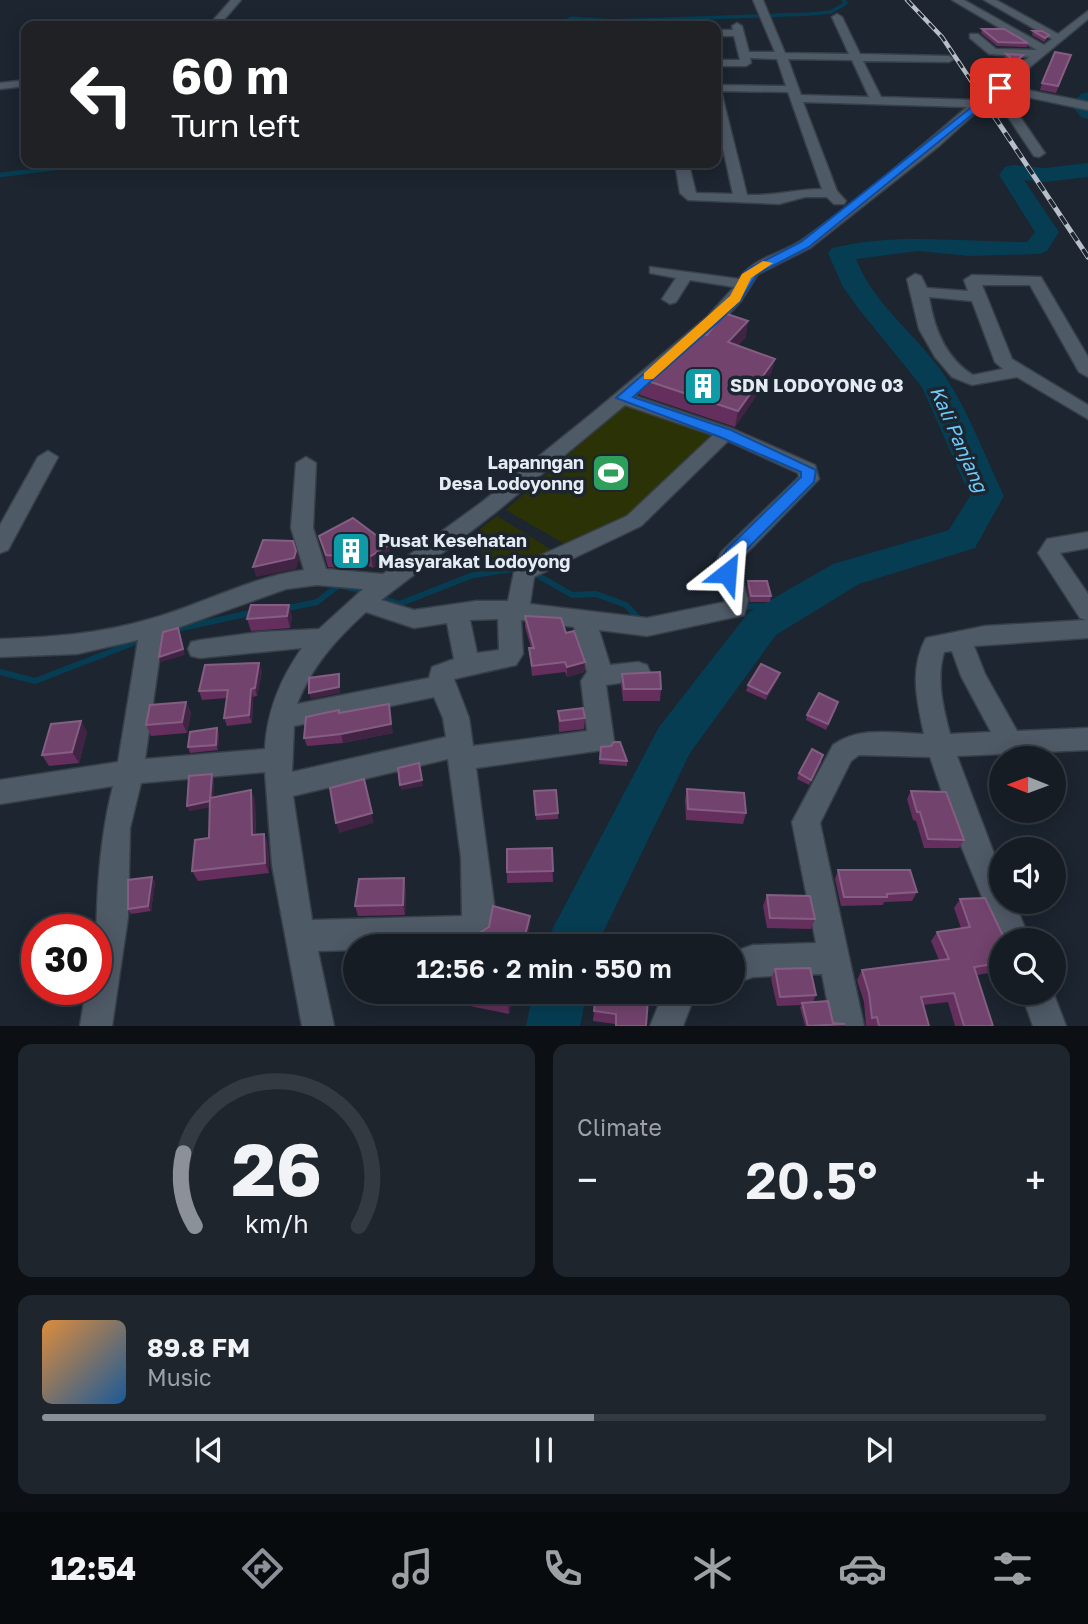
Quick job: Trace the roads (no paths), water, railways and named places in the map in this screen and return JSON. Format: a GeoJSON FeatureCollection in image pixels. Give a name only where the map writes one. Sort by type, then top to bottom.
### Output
{"type":"FeatureCollection","features":[{"type":"Feature","properties":{"kind":"street"},"geometry":{"type":"LineString","coordinates":[[218,21],[236,0]]}},
{"type":"Feature","properties":{"kind":"street"},"geometry":{"type":"LineString","coordinates":[[758,0],[766,15],[831,193],[848,210]]}},
{"type":"Feature","properties":{"kind":"street"},"geometry":{"type":"LineString","coordinates":[[957,0],[1043,52]]}},
{"type":"Feature","properties":{"kind":"street"},"geometry":{"type":"LineString","coordinates":[[989,0],[1058,38]]}},
{"type":"Feature","properties":{"kind":"street"},"geometry":{"type":"LineString","coordinates":[[318,1026],[285,846],[278,773],[282,718],[293,679],[327,638],[373,593],[473,520],[713,321],[735,298],[752,271],[805,245],[935,144],[1088,14]]}},
{"type":"Feature","properties":{"kind":"street"},"geometry":{"type":"LineString","coordinates":[[837,17],[877,101]]}},
{"type":"Feature","properties":{"kind":"street"},"geometry":{"type":"LineString","coordinates":[[721,32],[738,30],[746,55],[745,63],[721,63]]}},
{"type":"Feature","properties":{"kind":"street"},"geometry":{"type":"LineString","coordinates":[[974,36],[993,52],[1043,52]]}},
{"type":"Feature","properties":{"kind":"street"},"geometry":{"type":"LineString","coordinates":[[746,55],[949,59]]}},
{"type":"Feature","properties":{"kind":"street"},"geometry":{"type":"LineString","coordinates":[[0,86],[21,84]]}},
{"type":"Feature","properties":{"kind":"street"},"geometry":{"type":"LineString","coordinates":[[721,90],[793,93],[877,101],[980,104]]}},
{"type":"Feature","properties":{"kind":"street"},"geometry":{"type":"LineString","coordinates":[[998,90],[1083,105]]}},
{"type":"Feature","properties":{"kind":"street"},"geometry":{"type":"LineString","coordinates":[[998,90],[1039,153]]}},
{"type":"Feature","properties":{"kind":"street"},"geometry":{"type":"LineString","coordinates":[[721,112],[741,199]]}},
{"type":"Feature","properties":{"kind":"street"},"geometry":{"type":"LineString","coordinates":[[683,169],[687,193],[693,197],[779,200],[805,193],[831,193]]}},
{"type":"Feature","properties":{"kind":"street"},"geometry":{"type":"LineString","coordinates":[[1025,263],[1088,372]]}},
{"type":"Feature","properties":{"kind":"street"},"geometry":{"type":"LineString","coordinates":[[655,270],[743,284]]}},
{"type":"Feature","properties":{"kind":"street"},"geometry":{"type":"LineString","coordinates":[[670,299],[686,275]]}},
{"type":"Feature","properties":{"kind":"street"},"geometry":{"type":"LineString","coordinates":[[1035,280],[978,278],[972,281],[971,285],[1004,362],[1016,372],[1088,413]]}},
{"type":"Feature","properties":{"kind":"street"},"geometry":{"type":"LineString","coordinates":[[976,296],[918,285],[929,333],[942,355],[964,377],[972,380],[1016,372]]}},
{"type":"Feature","properties":{"kind":"street"},"geometry":{"type":"LineString","coordinates":[[0,648],[77,645],[152,628],[221,606],[267,585],[317,577],[373,593],[414,620],[514,610],[647,627],[736,609],[737,600],[726,565],[729,558],[811,474],[804,467],[726,433],[623,398]]}},
{"type":"Feature","properties":{"kind":"street"},"geometry":{"type":"LineString","coordinates":[[302,936],[466,932],[476,925],[479,904],[476,869],[456,718],[442,685],[441,674],[467,664],[511,654],[514,610],[530,568],[609,535],[634,521],[726,433]]}},
{"type":"Feature","properties":{"kind":"street"},"geometry":{"type":"LineString","coordinates":[[0,545],[48,457]]}},
{"type":"Feature","properties":{"kind":"street"},"geometry":{"type":"LineString","coordinates":[[306,463],[302,528],[317,577]]}},
{"type":"Feature","properties":{"kind":"street"},"geometry":{"type":"LineString","coordinates":[[1088,540],[1055,544],[1049,553],[1088,612]]}},
{"type":"Feature","properties":{"kind":"street"},"geometry":{"type":"LineString","coordinates":[[457,614],[467,664]]}},
{"type":"Feature","properties":{"kind":"street"},"geometry":{"type":"LineString","coordinates":[[583,618],[601,676]]}},
{"type":"Feature","properties":{"kind":"street"},"geometry":{"type":"LineString","coordinates":[[96,1026],[113,917],[116,828],[130,772],[152,628]]}},
{"type":"Feature","properties":{"kind":"street"},"geometry":{"type":"LineString","coordinates":[[1010,928],[956,797],[940,746],[927,667],[934,645],[985,635],[1088,629]]}},
{"type":"Feature","properties":{"kind":"street"},"geometry":{"type":"LineString","coordinates":[[200,649],[260,641],[327,638]]}},
{"type":"Feature","properties":{"kind":"street"},"geometry":{"type":"LineString","coordinates":[[960,640],[973,676],[1010,743]]}},
{"type":"Feature","properties":{"kind":"street"},"geometry":{"type":"LineString","coordinates":[[0,792],[130,772],[278,773],[460,752],[601,741],[593,681],[601,676],[638,672]]}},
{"type":"Feature","properties":{"kind":"street"},"geometry":{"type":"LineString","coordinates":[[282,718],[442,685]]}},
{"type":"Feature","properties":{"kind":"street"},"geometry":{"type":"LineString","coordinates":[[848,1026],[806,822],[842,753],[853,744],[940,746],[1088,738]]}},
{"type":"Feature","properties":{"kind":"street"},"geometry":{"type":"LineString","coordinates":[[745,964],[753,961],[834,958]]}},
{"type":"Feature","properties":{"kind":"street"},"geometry":{"type":"LineString","coordinates":[[666,1026],[675,1004]]}},
{"type":"Feature","properties":{"kind":"street"},"geometry":{"type":"LineString","coordinates":[[1042,1005],[1050,1026]]}},
{"type":"Feature","properties":{"kind":"waterway"},"geometry":{"type":"LineString","coordinates":[[611,21],[811,14],[831,12],[846,3],[843,0]]}},
{"type":"Feature","properties":{"kind":"waterway"},"geometry":{"type":"LineString","coordinates":[[565,21],[572,18],[611,21]]}},
{"type":"Feature","properties":{"kind":"waterway","name":"Kali Panjang"},"geometry":{"type":"LineString","coordinates":[[1088,98],[1081,105],[1088,113]]}},
{"type":"Feature","properties":{"kind":"waterway"},"geometry":{"type":"LineString","coordinates":[[0,175],[56,168]]}},
{"type":"Feature","properties":{"kind":"waterway","name":"Kali Panjang"},"geometry":{"type":"LineString","coordinates":[[576,934],[674,740],[762,624],[846,574],[962,539],[987,496],[937,387],[918,360],[856,287],[841,253],[918,244],[969,249],[1031,249],[1038,246],[1047,232],[1010,175],[1013,172],[1045,175],[1088,170]]}},
{"type":"Feature","properties":{"kind":"waterway"},"geometry":{"type":"LineString","coordinates":[[377,596],[399,604],[473,575],[522,568]]}},
{"type":"Feature","properties":{"kind":"waterway"},"geometry":{"type":"LineString","coordinates":[[532,572],[572,595],[596,594],[626,605],[639,619]]}},
{"type":"Feature","properties":{"kind":"waterway"},"geometry":{"type":"LineString","coordinates":[[283,609],[317,602],[339,585],[366,592]]}},
{"type":"Feature","properties":{"kind":"waterway"},"geometry":{"type":"LineString","coordinates":[[739,607],[767,606],[785,611]]}},
{"type":"Feature","properties":{"kind":"waterway"},"geometry":{"type":"LineString","coordinates":[[173,630],[255,612]]}},
{"type":"Feature","properties":{"kind":"waterway"},"geometry":{"type":"LineString","coordinates":[[0,672],[35,681],[146,638]]}},
{"type":"Feature","properties":{"kind":"waterway","name":"Kali Panjang"},"geometry":{"type":"LineString","coordinates":[[553,1026],[558,1004]]}},
{"type":"Feature","properties":{"kind":"railway"},"geometry":{"type":"LineString","coordinates":[[907,0],[942,37],[996,118]]}},
{"type":"Feature","properties":{"kind":"railway"},"geometry":{"type":"LineString","coordinates":[[994,116],[1088,257]]}},
{"type":"Feature","properties":{"kind":"place","name":"SDN LODOYONG 03"},"geometry":{"type":"Point","coordinates":[703,386]}},
{"type":"Feature","properties":{"kind":"place","name":"Lapanngan Desa Lodoyonng"},"geometry":{"type":"Point","coordinates":[611,473]}},
{"type":"Feature","properties":{"kind":"place","name":"Pusat Kesehatan Masyarakat Lodoyong"},"geometry":{"type":"Point","coordinates":[351,551]}}]}
